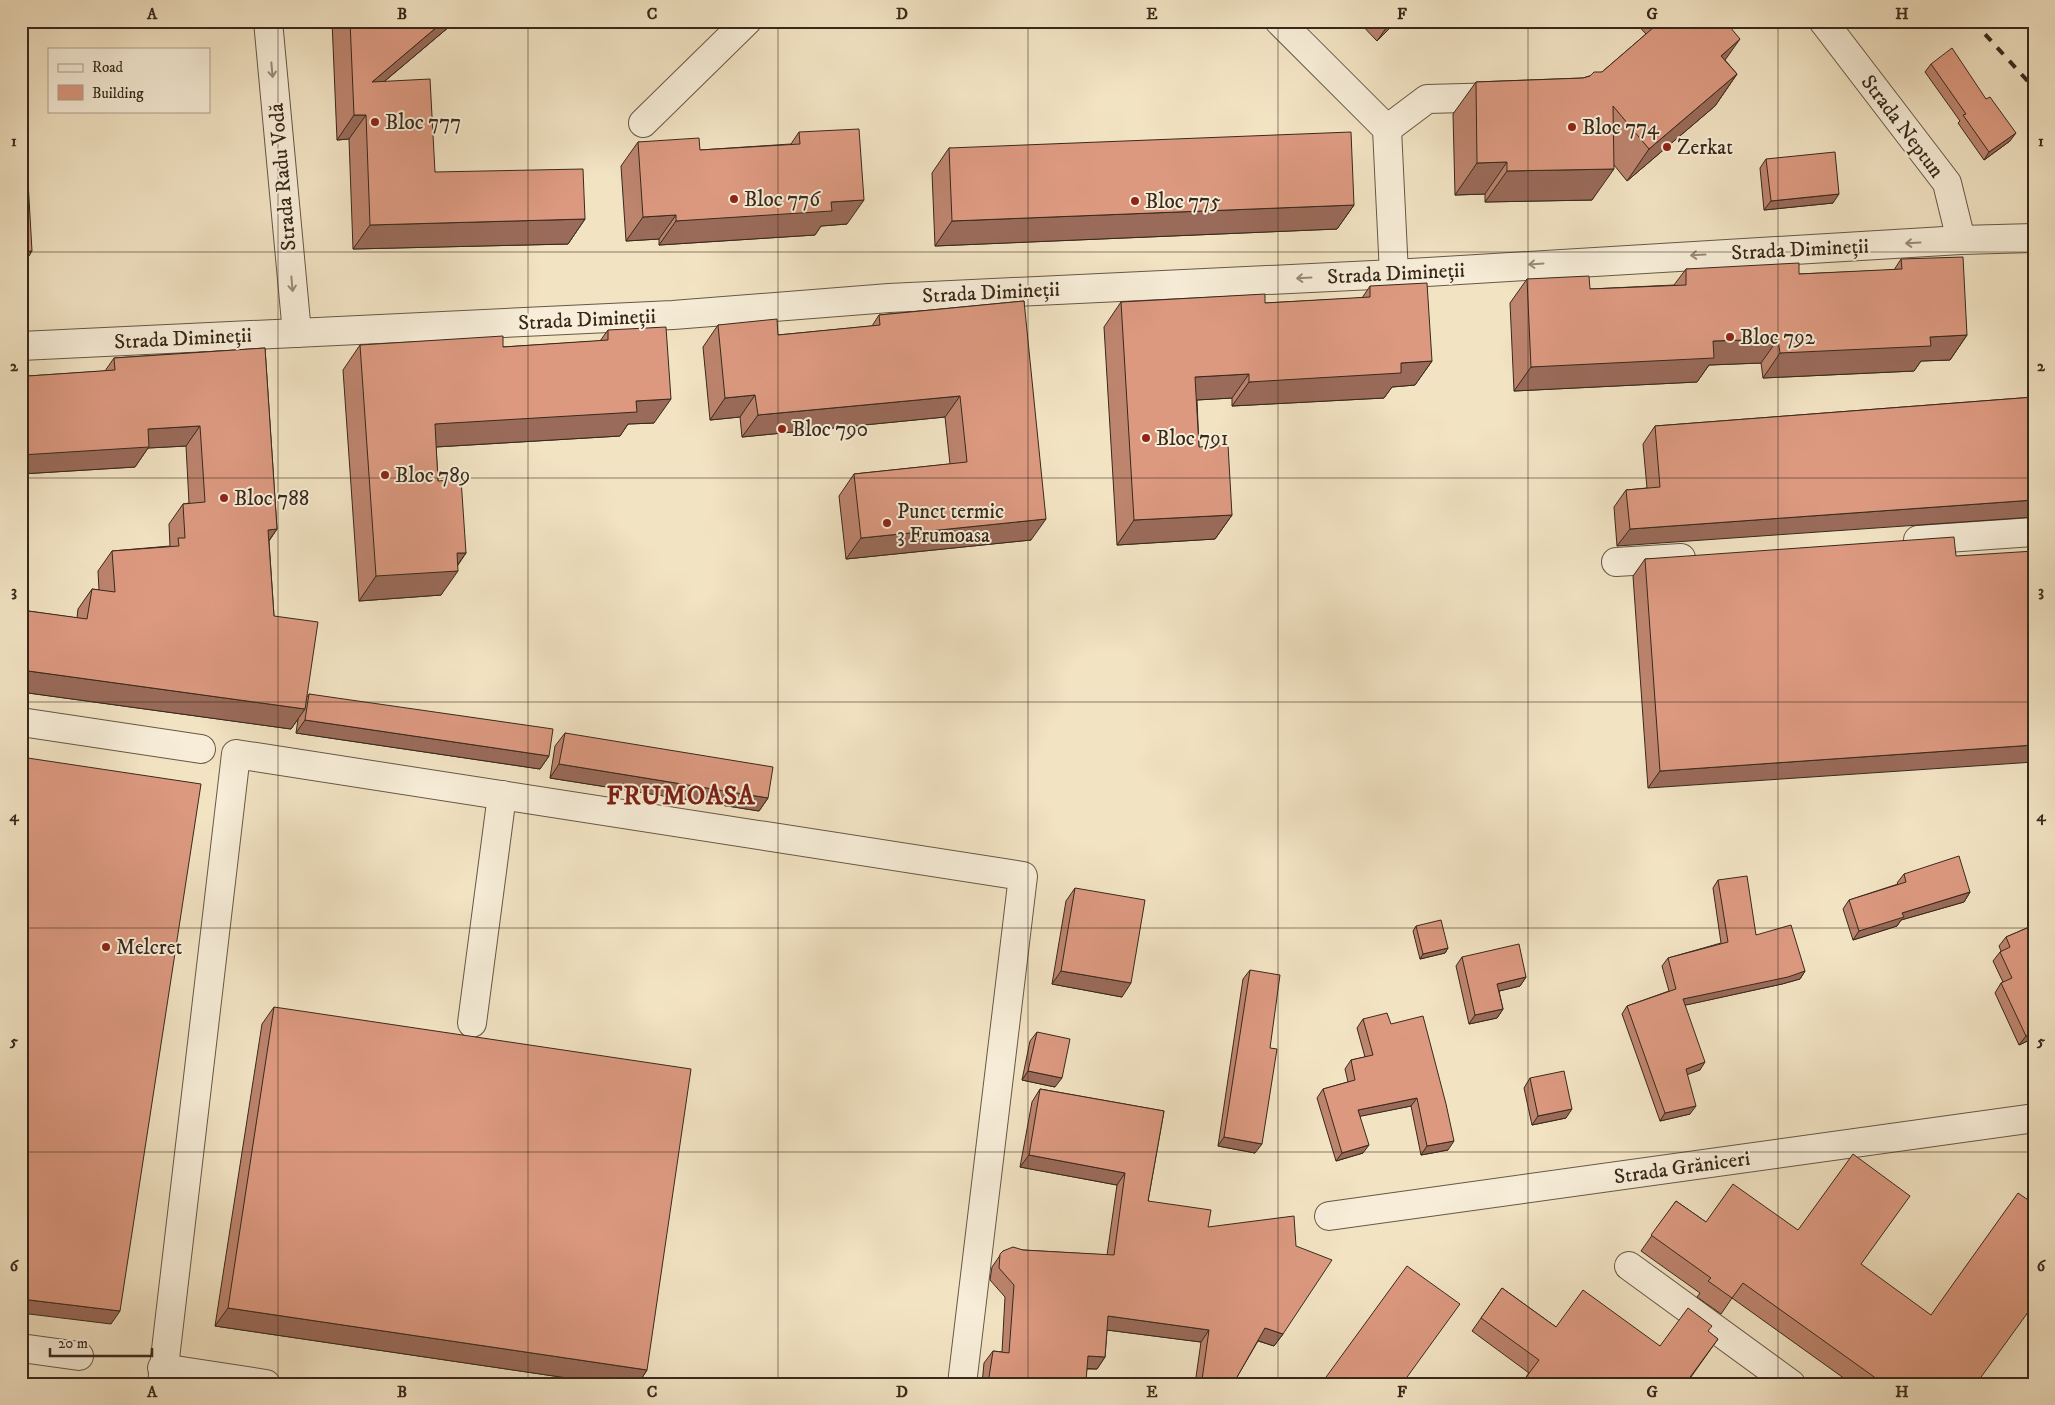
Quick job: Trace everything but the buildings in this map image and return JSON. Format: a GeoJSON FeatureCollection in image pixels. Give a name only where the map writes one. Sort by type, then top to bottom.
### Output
{"type":"FeatureCollection","features":[{"type":"Feature","properties":{"kind":"street","name":"Strada Radu Vodă"},"geometry":{"type":"LineString","coordinates":[[268,21],[297,333]]}},
{"type":"Feature","properties":{"kind":"street"},"geometry":{"type":"LineString","coordinates":[[643,123],[747,21]]}},
{"type":"Feature","properties":{"kind":"street"},"geometry":{"type":"LineString","coordinates":[[1279,21],[1387,129],[1394,274]]}},
{"type":"Feature","properties":{"kind":"street","name":"Strada Neptun"},"geometry":{"type":"LineString","coordinates":[[1823,21],[1947,183],[1961,240]]}},
{"type":"Feature","properties":{"kind":"street"},"geometry":{"type":"LineString","coordinates":[[1387,129],[1427,99],[1522,96]]}},
{"type":"Feature","properties":{"kind":"street"},"geometry":{"type":"LineString","coordinates":[[1961,240],[2034,238]]}},
{"type":"Feature","properties":{"kind":"street","name":"Strada Dimineții"},"geometry":{"type":"LineString","coordinates":[[21,346],[673,315],[889,298],[1394,274],[1961,240]]}},
{"type":"Feature","properties":{"kind":"street"},"geometry":{"type":"LineString","coordinates":[[1894,542],[2034,532]]}},
{"type":"Feature","properties":{"kind":"street"},"geometry":{"type":"LineString","coordinates":[[1616,562],[1705,556]]}},
{"type":"Feature","properties":{"kind":"street"},"geometry":{"type":"LineString","coordinates":[[21,722],[201,749]]}},
{"type":"Feature","properties":{"kind":"street"},"geometry":{"type":"LineString","coordinates":[[266,1384],[162,1376],[236,754],[1023,876],[962,1384]]}},
{"type":"Feature","properties":{"kind":"street"},"geometry":{"type":"LineString","coordinates":[[472,1023],[502,795]]}},
{"type":"Feature","properties":{"kind":"street","name":"Strada Grăniceri"},"geometry":{"type":"LineString","coordinates":[[1329,1216],[2034,1118]]}},
{"type":"Feature","properties":{"kind":"street"},"geometry":{"type":"LineString","coordinates":[[1629,1266],[1791,1384]]}},
{"type":"Feature","properties":{"kind":"street"},"geometry":{"type":"LineString","coordinates":[[21,1348],[79,1356]]}},
{"type":"Feature","properties":{"kind":"railway"},"geometry":{"type":"LineString","coordinates":[[1973,21],[2034,88]]}},
{"type":"Feature","properties":{"kind":"place","name":"Bloc 777"},"geometry":{"type":"Point","coordinates":[375,122]}},
{"type":"Feature","properties":{"kind":"place","name":"Bloc 774"},"geometry":{"type":"Point","coordinates":[1572,127]}},
{"type":"Feature","properties":{"kind":"place","name":"Zerkat"},"geometry":{"type":"Point","coordinates":[1667,147]}},
{"type":"Feature","properties":{"kind":"place","name":"Bloc 776"},"geometry":{"type":"Point","coordinates":[734,199]}},
{"type":"Feature","properties":{"kind":"place","name":"Bloc 775"},"geometry":{"type":"Point","coordinates":[1135,201]}},
{"type":"Feature","properties":{"kind":"place","name":"Bloc 792"},"geometry":{"type":"Point","coordinates":[1730,337]}},
{"type":"Feature","properties":{"kind":"place","name":"Bloc 790"},"geometry":{"type":"Point","coordinates":[782,429]}},
{"type":"Feature","properties":{"kind":"place","name":"Bloc 791"},"geometry":{"type":"Point","coordinates":[1146,438]}},
{"type":"Feature","properties":{"kind":"place","name":"Bloc 789"},"geometry":{"type":"Point","coordinates":[385,475]}},
{"type":"Feature","properties":{"kind":"place","name":"Bloc 788"},"geometry":{"type":"Point","coordinates":[224,498]}},
{"type":"Feature","properties":{"kind":"place","name":"Punct termic 3 Frumoasa"},"geometry":{"type":"Point","coordinates":[887,523]}},
{"type":"Feature","properties":{"kind":"place","name":"Melcret"},"geometry":{"type":"Point","coordinates":[106,947]}},
{"type":"Feature","properties":{"kind":"district","name":"FRUMOASA"},"geometry":{"type":"Point","coordinates":[681,795]}}]}
